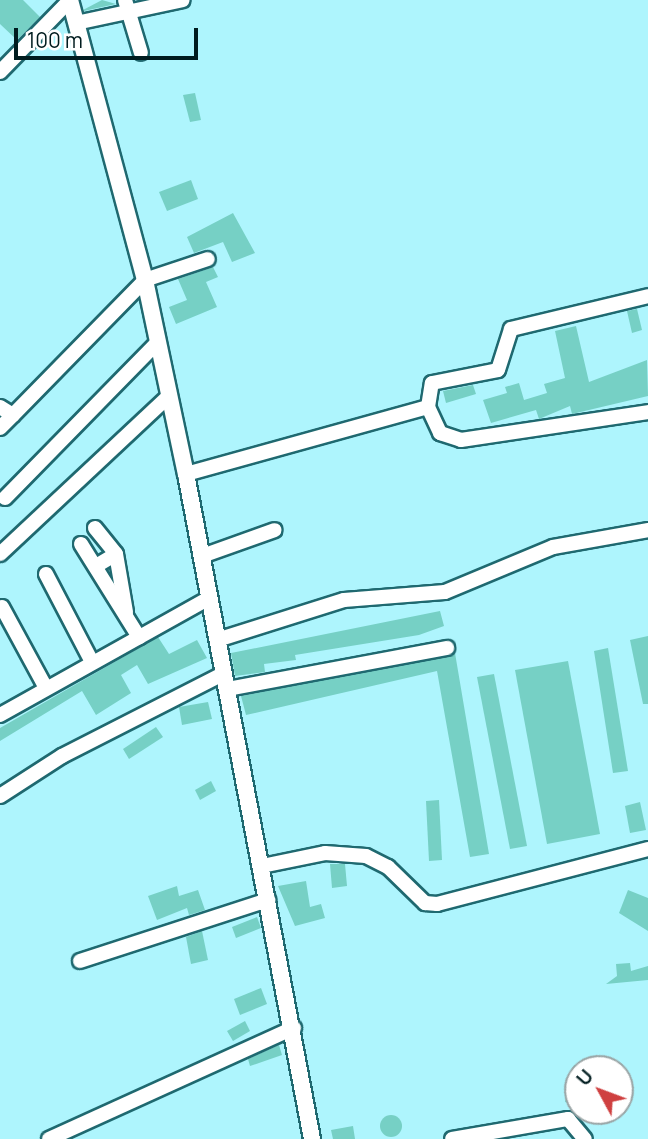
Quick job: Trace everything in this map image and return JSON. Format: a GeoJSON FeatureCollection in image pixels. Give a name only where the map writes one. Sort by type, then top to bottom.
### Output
{"type":"FeatureCollection","features":[{"type":"Feature","properties":{"kind":"street"},"geometry":{"type":"LineString","coordinates":[[70,0],[145,280],[170,396],[294,1028],[312,1139]]}},
{"type":"Feature","properties":{"kind":"street"},"geometry":{"type":"LineString","coordinates":[[0,72],[70,0]]}},
{"type":"Feature","properties":{"kind":"street"},"geometry":{"type":"LineString","coordinates":[[76,23],[126,6],[181,0]]}},
{"type":"Feature","properties":{"kind":"street"},"geometry":{"type":"LineString","coordinates":[[126,6],[141,53]]}},
{"type":"Feature","properties":{"kind":"street"},"geometry":{"type":"LineString","coordinates":[[0,428],[6,411],[145,280],[208,259]]}},
{"type":"Feature","properties":{"kind":"street"},"geometry":{"type":"LineString","coordinates":[[648,296],[511,329],[499,370],[432,383],[428,407],[440,433],[461,440],[648,411]]}},
{"type":"Feature","properties":{"kind":"street"},"geometry":{"type":"LineString","coordinates":[[5,498],[158,342]]}},
{"type":"Feature","properties":{"kind":"street"},"geometry":{"type":"LineString","coordinates":[[0,554],[170,396]]}},
{"type":"Feature","properties":{"kind":"street"},"geometry":{"type":"LineString","coordinates":[[186,474],[428,407]]}},
{"type":"Feature","properties":{"kind":"street"},"geometry":{"type":"LineString","coordinates":[[95,528],[116,554],[126,612]]}},
{"type":"Feature","properties":{"kind":"street"},"geometry":{"type":"LineString","coordinates":[[202,556],[275,530]]}},
{"type":"Feature","properties":{"kind":"street"},"geometry":{"type":"LineString","coordinates":[[217,640],[344,600],[445,592],[553,547],[648,530]]}},
{"type":"Feature","properties":{"kind":"street"},"geometry":{"type":"LineString","coordinates":[[81,544],[126,612],[139,637]]}},
{"type":"Feature","properties":{"kind":"street"},"geometry":{"type":"LineString","coordinates":[[96,566],[116,554]]}},
{"type":"Feature","properties":{"kind":"street"},"geometry":{"type":"LineString","coordinates":[[46,574],[92,662]]}},
{"type":"Feature","properties":{"kind":"street"},"geometry":{"type":"LineString","coordinates":[[0,714],[209,598]]}},
{"type":"Feature","properties":{"kind":"street"},"geometry":{"type":"LineString","coordinates":[[2,607],[46,688]]}},
{"type":"Feature","properties":{"kind":"street"},"geometry":{"type":"LineString","coordinates":[[0,796],[62,756],[225,682],[447,648]]}},
{"type":"Feature","properties":{"kind":"street"},"geometry":{"type":"LineString","coordinates":[[261,866],[325,853],[366,856],[388,867],[425,903],[437,904],[648,849]]}},
{"type":"Feature","properties":{"kind":"street"},"geometry":{"type":"LineString","coordinates":[[80,961],[268,900]]}},
{"type":"Feature","properties":{"kind":"street"},"geometry":{"type":"LineString","coordinates":[[49,1139],[294,1028]]}},
{"type":"Feature","properties":{"kind":"street"},"geometry":{"type":"LineString","coordinates":[[452,1139],[568,1119],[585,1139]]}},
{"type":"Feature","properties":{"kind":"building"},"geometry":{"type":"Polygon","coordinates":[[[0,0],[23,0],[40,17],[17,40],[0,24],[0,0]]]}},
{"type":"Feature","properties":{"kind":"building"},"geometry":{"type":"Polygon","coordinates":[[[102,0],[116,4],[83,10],[102,0]]]}},
{"type":"Feature","properties":{"kind":"building"},"geometry":{"type":"Polygon","coordinates":[[[195,93],[201,120],[190,122],[183,95],[195,93]]]}},
{"type":"Feature","properties":{"kind":"building"},"geometry":{"type":"Polygon","coordinates":[[[191,180],[198,199],[167,211],[159,192],[191,180]]]}},
{"type":"Feature","properties":{"kind":"building"},"geometry":{"type":"Polygon","coordinates":[[[233,213],[255,253],[232,262],[223,242],[194,253],[187,237],[233,213]]]}},
{"type":"Feature","properties":{"kind":"building"},"geometry":{"type":"Polygon","coordinates":[[[213,267],[218,277],[206,282],[217,307],[176,324],[169,307],[187,300],[178,279],[213,267]]]}},
{"type":"Feature","properties":{"kind":"building"},"geometry":{"type":"Polygon","coordinates":[[[637,309],[642,330],[632,333],[627,311],[637,309]]]}},
{"type":"Feature","properties":{"kind":"building"},"geometry":{"type":"Polygon","coordinates":[[[576,326],[589,382],[647,360],[648,396],[572,414],[570,406],[539,419],[536,410],[491,423],[483,400],[507,393],[505,387],[519,383],[524,400],[547,393],[544,384],[565,378],[555,331],[576,326]]]}},
{"type":"Feature","properties":{"kind":"building"},"geometry":{"type":"Polygon","coordinates":[[[473,385],[476,394],[446,403],[443,391],[473,385]]]}},
{"type":"Feature","properties":{"kind":"building"},"geometry":{"type":"Polygon","coordinates":[[[440,611],[444,626],[419,635],[295,655],[296,660],[264,664],[265,672],[235,676],[231,653],[440,611]]]}},
{"type":"Feature","properties":{"kind":"building"},"geometry":{"type":"Polygon","coordinates":[[[648,636],[648,704],[643,704],[630,640],[648,636]]]}},
{"type":"Feature","properties":{"kind":"building"},"geometry":{"type":"Polygon","coordinates":[[[158,637],[169,654],[197,640],[207,658],[148,684],[137,665],[121,675],[131,693],[96,715],[82,691],[0,741],[0,728],[158,637]]]}},
{"type":"Feature","properties":{"kind":"building"},"geometry":{"type":"Polygon","coordinates":[[[608,648],[628,771],[613,773],[594,651],[608,648]]]}},
{"type":"Feature","properties":{"kind":"building"},"geometry":{"type":"Polygon","coordinates":[[[455,653],[489,854],[470,857],[437,671],[246,715],[241,696],[455,653]]]}},
{"type":"Feature","properties":{"kind":"building"},"geometry":{"type":"Polygon","coordinates":[[[568,661],[600,834],[547,844],[515,670],[568,661]]]}},
{"type":"Feature","properties":{"kind":"building"},"geometry":{"type":"Polygon","coordinates":[[[494,674],[527,846],[510,849],[477,677],[494,674]]]}},
{"type":"Feature","properties":{"kind":"building"},"geometry":{"type":"Polygon","coordinates":[[[208,702],[212,719],[182,725],[179,707],[208,702]]]}},
{"type":"Feature","properties":{"kind":"building"},"geometry":{"type":"Polygon","coordinates":[[[156,727],[163,737],[129,759],[123,749],[156,727]]]}},
{"type":"Feature","properties":{"kind":"building"},"geometry":{"type":"Polygon","coordinates":[[[211,781],[216,791],[200,800],[195,790],[211,781]]]}},
{"type":"Feature","properties":{"kind":"building"},"geometry":{"type":"Polygon","coordinates":[[[439,800],[442,860],[429,861],[426,801],[439,800]]]}},
{"type":"Feature","properties":{"kind":"building"},"geometry":{"type":"Polygon","coordinates":[[[640,802],[646,830],[630,833],[625,806],[640,802]]]}},
{"type":"Feature","properties":{"kind":"building"},"geometry":{"type":"Polygon","coordinates":[[[330,864],[345,864],[347,886],[332,888],[330,864]]]}},
{"type":"Feature","properties":{"kind":"building"},"geometry":{"type":"Polygon","coordinates":[[[306,881],[310,907],[321,904],[325,918],[295,926],[278,886],[306,881]]]}},
{"type":"Feature","properties":{"kind":"building"},"geometry":{"type":"Polygon","coordinates":[[[177,886],[179,896],[198,890],[205,910],[189,915],[187,908],[157,920],[148,896],[177,886]]]}},
{"type":"Feature","properties":{"kind":"building"},"geometry":{"type":"Polygon","coordinates":[[[628,890],[648,898],[648,931],[619,913],[628,890]]]}},
{"type":"Feature","properties":{"kind":"building"},"geometry":{"type":"Polygon","coordinates":[[[257,917],[261,928],[236,938],[232,927],[257,917]]]}},
{"type":"Feature","properties":{"kind":"building"},"geometry":{"type":"Polygon","coordinates":[[[202,931],[208,960],[191,964],[186,937],[202,931]]]}},
{"type":"Feature","properties":{"kind":"building"},"geometry":{"type":"Polygon","coordinates":[[[630,963],[631,971],[648,966],[648,980],[606,984],[617,976],[616,964],[630,963]]]}},
{"type":"Feature","properties":{"kind":"building"},"geometry":{"type":"Polygon","coordinates":[[[261,988],[267,1004],[240,1015],[234,999],[261,988]]]}},
{"type":"Feature","properties":{"kind":"building"},"geometry":{"type":"Polygon","coordinates":[[[245,1021],[250,1031],[233,1041],[227,1031],[245,1021]]]}},
{"type":"Feature","properties":{"kind":"building"},"geometry":{"type":"Polygon","coordinates":[[[279,1045],[282,1055],[250,1066],[248,1059],[279,1045]]]}},
{"type":"Feature","properties":{"kind":"building"},"geometry":{"type":"Polygon","coordinates":[[[391,1115],[399,1118],[402,1126],[399,1134],[391,1137],[383,1134],[380,1126],[383,1118],[391,1115]]]}},
{"type":"Feature","properties":{"kind":"building"},"geometry":{"type":"Polygon","coordinates":[[[353,1126],[355,1139],[333,1139],[331,1130],[353,1126]]]}}]}
